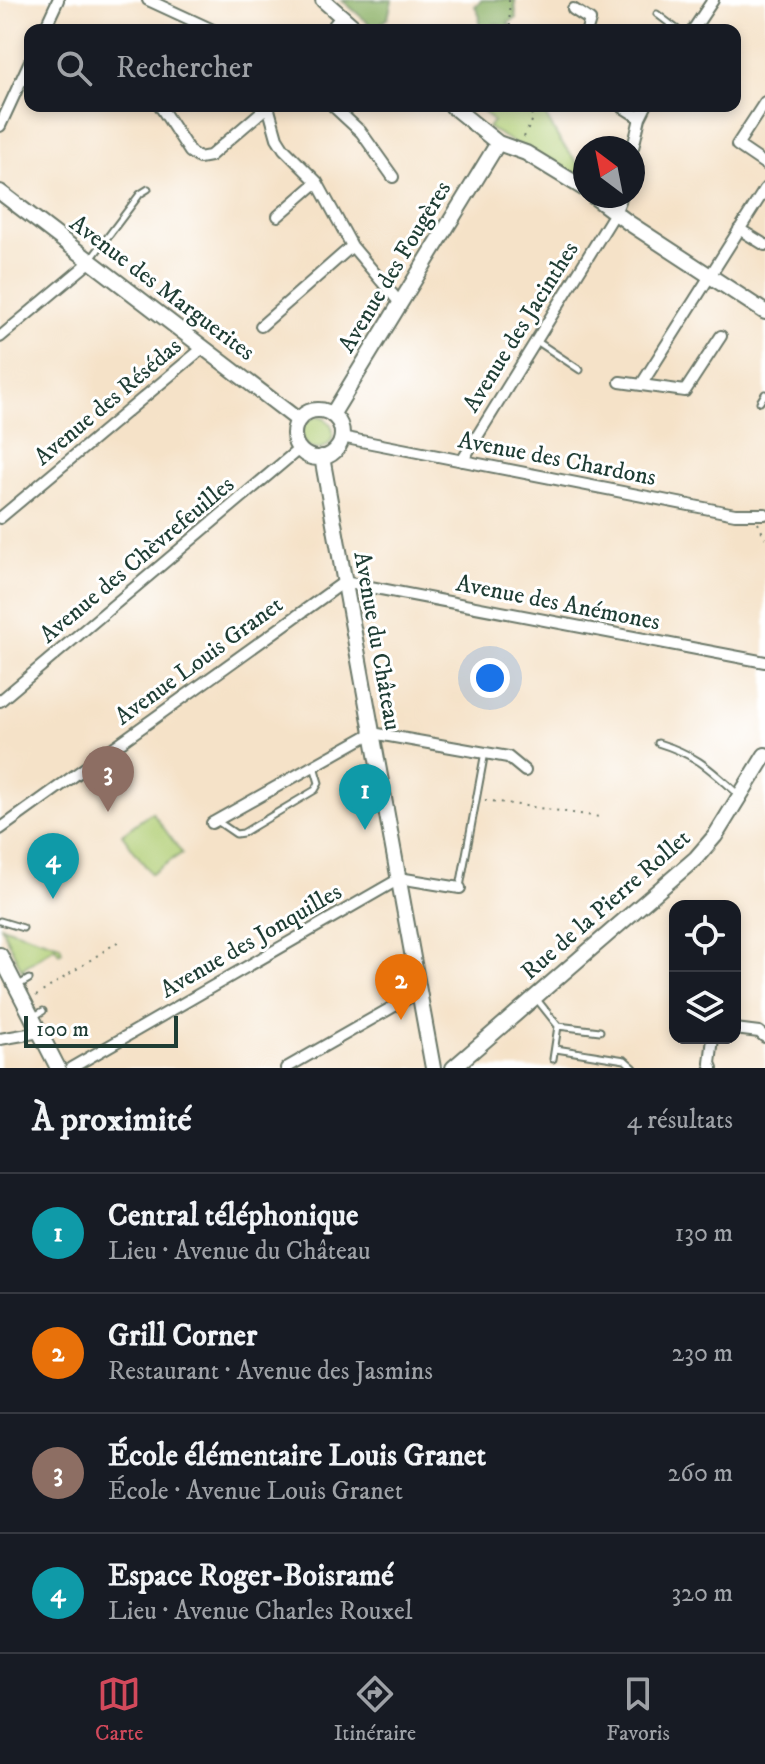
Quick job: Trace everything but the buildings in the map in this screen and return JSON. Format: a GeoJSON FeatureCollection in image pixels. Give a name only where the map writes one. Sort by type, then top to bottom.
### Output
{"type":"FeatureCollection","features":[{"type":"Feature","properties":{"kind":"street"},"geometry":{"type":"LineString","coordinates":[[47,24],[58,0]]}},
{"type":"Feature","properties":{"kind":"street"},"geometry":{"type":"LineString","coordinates":[[148,0],[193,24]]}},
{"type":"Feature","properties":{"kind":"street"},"geometry":{"type":"LineString","coordinates":[[323,0],[350,24]]}},
{"type":"Feature","properties":{"kind":"street"},"geometry":{"type":"LineString","coordinates":[[697,24],[713,0]]}},
{"type":"Feature","properties":{"kind":"street"},"geometry":{"type":"LineString","coordinates":[[573,9],[590,20],[589,24]]}},
{"type":"Feature","properties":{"kind":"street"},"geometry":{"type":"LineString","coordinates":[[335,24],[341,17]]}},
{"type":"Feature","properties":{"kind":"street"},"geometry":{"type":"LineString","coordinates":[[0,126],[24,74]]}},
{"type":"Feature","properties":{"kind":"street"},"geometry":{"type":"LineString","coordinates":[[765,102],[737,145],[765,164]]}},
{"type":"Feature","properties":{"kind":"street"},"geometry":{"type":"LineString","coordinates":[[164,112],[190,152],[199,158],[210,156],[261,112]]}},
{"type":"Feature","properties":{"kind":"street"},"geometry":{"type":"LineString","coordinates":[[270,112],[277,138],[284,149],[317,182],[352,246],[399,302]]}},
{"type":"Feature","properties":{"kind":"street"},"geometry":{"type":"LineString","coordinates":[[339,112],[361,132],[393,177]]}},
{"type":"Feature","properties":{"kind":"street"},"geometry":{"type":"LineString","coordinates":[[459,112],[498,143],[518,149],[573,182]]}},
{"type":"Feature","properties":{"kind":"street"},"geometry":{"type":"LineString","coordinates":[[630,112],[640,118]]}},
{"type":"Feature","properties":{"kind":"street"},"geometry":{"type":"LineString","coordinates":[[636,136],[643,112]]}},
{"type":"Feature","properties":{"kind":"street","name":"Avenue des Fougères"},"geometry":{"type":"LineString","coordinates":[[332,415],[498,143]]}},
{"type":"Feature","properties":{"kind":"street"},"geometry":{"type":"LineString","coordinates":[[278,216],[317,182]]}},
{"type":"Feature","properties":{"kind":"street"},"geometry":{"type":"LineString","coordinates":[[641,385],[765,189]]}},
{"type":"Feature","properties":{"kind":"street","name":"Avenue des Marguerites"},"geometry":{"type":"LineString","coordinates":[[0,192],[298,420]]}},
{"type":"Feature","properties":{"kind":"street"},"geometry":{"type":"LineString","coordinates":[[609,208],[765,312]]}},
{"type":"Feature","properties":{"kind":"street","name":"Avenue des Jacinthes"},"geometry":{"type":"LineString","coordinates":[[462,461],[617,208]]}},
{"type":"Feature","properties":{"kind":"street"},"geometry":{"type":"LineString","coordinates":[[739,229],[765,245]]}},
{"type":"Feature","properties":{"kind":"street"},"geometry":{"type":"LineString","coordinates":[[261,326],[352,246]]}},
{"type":"Feature","properties":{"kind":"street"},"geometry":{"type":"LineString","coordinates":[[0,337],[91,261]]}},
{"type":"Feature","properties":{"kind":"street"},"geometry":{"type":"LineString","coordinates":[[620,382],[685,391],[721,336]]}},
{"type":"Feature","properties":{"kind":"street","name":"Avenue des Résédas"},"geometry":{"type":"LineString","coordinates":[[0,518],[204,347]]}},
{"type":"Feature","properties":{"kind":"street"},"geometry":{"type":"LineString","coordinates":[[318,410],[332,415],[340,425],[341,437],[335,450],[322,457],[309,456],[299,449],[294,435],[303,414],[318,410]]}},
{"type":"Feature","properties":{"kind":"street","name":"Avenue des Chardons"},"geometry":{"type":"LineString","coordinates":[[341,437],[735,514],[760,514]]}},
{"type":"Feature","properties":{"kind":"street","name":"Avenue des Chèvrefeuilles"},"geometry":{"type":"LineString","coordinates":[[0,701],[299,449]]}},
{"type":"Feature","properties":{"kind":"street","name":"Avenue du Château"},"geometry":{"type":"LineString","coordinates":[[322,457],[433,1068]]}},
{"type":"Feature","properties":{"kind":"street","name":"Avenue des Anémones"},"geometry":{"type":"LineString","coordinates":[[344,582],[765,662]]}},
{"type":"Feature","properties":{"kind":"street","name":"Avenue Louis Granet"},"geometry":{"type":"LineString","coordinates":[[0,829],[344,582]]}},
{"type":"Feature","properties":{"kind":"street"},"geometry":{"type":"LineString","coordinates":[[214,822],[372,733],[508,757],[525,771]]}},
{"type":"Feature","properties":{"kind":"street","name":"Rue de la Pierre Rollet"},"geometry":{"type":"LineString","coordinates":[[453,1068],[696,858],[715,836],[765,755]]}},
{"type":"Feature","properties":{"kind":"street"},"geometry":{"type":"LineString","coordinates":[[399,879],[460,888]]}},
{"type":"Feature","properties":{"kind":"street","name":"Avenue des Jonquilles"},"geometry":{"type":"LineString","coordinates":[[71,1068],[399,879]]}},
{"type":"Feature","properties":{"kind":"street"},"geometry":{"type":"LineString","coordinates":[[0,955],[23,983],[24,1002],[38,1014],[40,1032],[58,1068]]}},
{"type":"Feature","properties":{"kind":"street"},"geometry":{"type":"LineString","coordinates":[[286,1068],[419,992]]}},
{"type":"Feature","properties":{"kind":"street"},"geometry":{"type":"LineString","coordinates":[[741,1030],[759,1032],[765,1037]]}},
{"type":"Feature","properties":{"kind":"street"},"geometry":{"type":"LineString","coordinates":[[0,1039],[40,1032]]}},
{"type":"Feature","properties":{"kind":"street"},"geometry":{"type":"LineString","coordinates":[[712,1044],[712,1068]]}},
{"type":"Feature","properties":{"kind":"lane"},"geometry":{"type":"LineString","coordinates":[[657,14],[670,24]]}},
{"type":"Feature","properties":{"kind":"lane"},"geometry":{"type":"LineString","coordinates":[[91,261],[140,194],[148,189]]}},
{"type":"Feature","properties":{"kind":"lane"},"geometry":{"type":"LineString","coordinates":[[536,341],[580,370]]}},
{"type":"Feature","properties":{"kind":"lane"},"geometry":{"type":"LineString","coordinates":[[760,402],[765,394]]}},
{"type":"Feature","properties":{"kind":"lane"},"geometry":{"type":"LineString","coordinates":[[658,743],[686,752],[701,761],[740,796]]}},
{"type":"Feature","properties":{"kind":"lane"},"geometry":{"type":"LineString","coordinates":[[460,888],[485,752]]}},
{"type":"Feature","properties":{"kind":"lane"},"geometry":{"type":"LineString","coordinates":[[214,822],[236,834],[243,833],[315,790],[319,783],[314,766]]}},
{"type":"Feature","properties":{"kind":"lane"},"geometry":{"type":"LineString","coordinates":[[0,921],[23,928]]}},
{"type":"Feature","properties":{"kind":"lane"},"geometry":{"type":"LineString","coordinates":[[535,997],[558,1026],[553,1059]]}},
{"type":"Feature","properties":{"kind":"lane"},"geometry":{"type":"LineString","coordinates":[[558,1026],[600,1031]]}},
{"type":"Feature","properties":{"kind":"lane"},"geometry":{"type":"LineString","coordinates":[[556,1049],[625,1060],[634,1068]]}},
{"type":"Feature","properties":{"kind":"path"},"geometry":{"type":"LineString","coordinates":[[509,0],[510,24]]}},
{"type":"Feature","properties":{"kind":"path"},"geometry":{"type":"LineString","coordinates":[[518,149],[533,119],[531,112]]}},
{"type":"Feature","properties":{"kind":"path"},"geometry":{"type":"LineString","coordinates":[[760,514],[765,538]]}},
{"type":"Feature","properties":{"kind":"path"},"geometry":{"type":"LineString","coordinates":[[476,799],[600,817]]}},
{"type":"Feature","properties":{"kind":"path"},"geometry":{"type":"LineString","coordinates":[[24,1002],[122,939]]}},
{"type":"Feature","properties":{"kind":"green space"},"geometry":{"type":"Polygon","coordinates":[[[342,0],[392,0],[388,18],[380,24],[369,24],[342,0]]]}},
{"type":"Feature","properties":{"kind":"green space"},"geometry":{"type":"Polygon","coordinates":[[[482,0],[515,0],[516,18],[508,24],[479,24],[480,17],[475,6],[482,0]]]}},
{"type":"Feature","properties":{"kind":"green space"},"geometry":{"type":"Polygon","coordinates":[[[484,112],[543,112],[573,157],[573,177],[488,128],[493,121],[484,112]]]}},
{"type":"Feature","properties":{"kind":"green space"},"geometry":{"type":"Polygon","coordinates":[[[317,417],[328,422],[333,433],[328,444],[317,449],[306,444],[301,433],[306,422],[317,417]]]}},
{"type":"Feature","properties":{"kind":"green space"},"geometry":{"type":"Polygon","coordinates":[[[152,812],[182,853],[151,874],[122,834],[152,812]]]}},
{"type":"Feature","properties":{"kind":"green space"},"geometry":{"type":"Polygon","coordinates":[[[1,926],[60,945],[62,951],[59,953],[55,947],[23,968],[24,975],[1,926]]]}},
{"type":"Feature","properties":{"kind":"place","name":"École élémentaire Louis Granet"},"geometry":{"type":"Point","coordinates":[108,812]}},
{"type":"Feature","properties":{"kind":"place","name":"Central téléphonique"},"geometry":{"type":"Point","coordinates":[365,830]}},
{"type":"Feature","properties":{"kind":"place","name":"Espace Roger-Boisramé"},"geometry":{"type":"Point","coordinates":[53,899]}},
{"type":"Feature","properties":{"kind":"place","name":"Grill Corner"},"geometry":{"type":"Point","coordinates":[401,1020]}}]}
